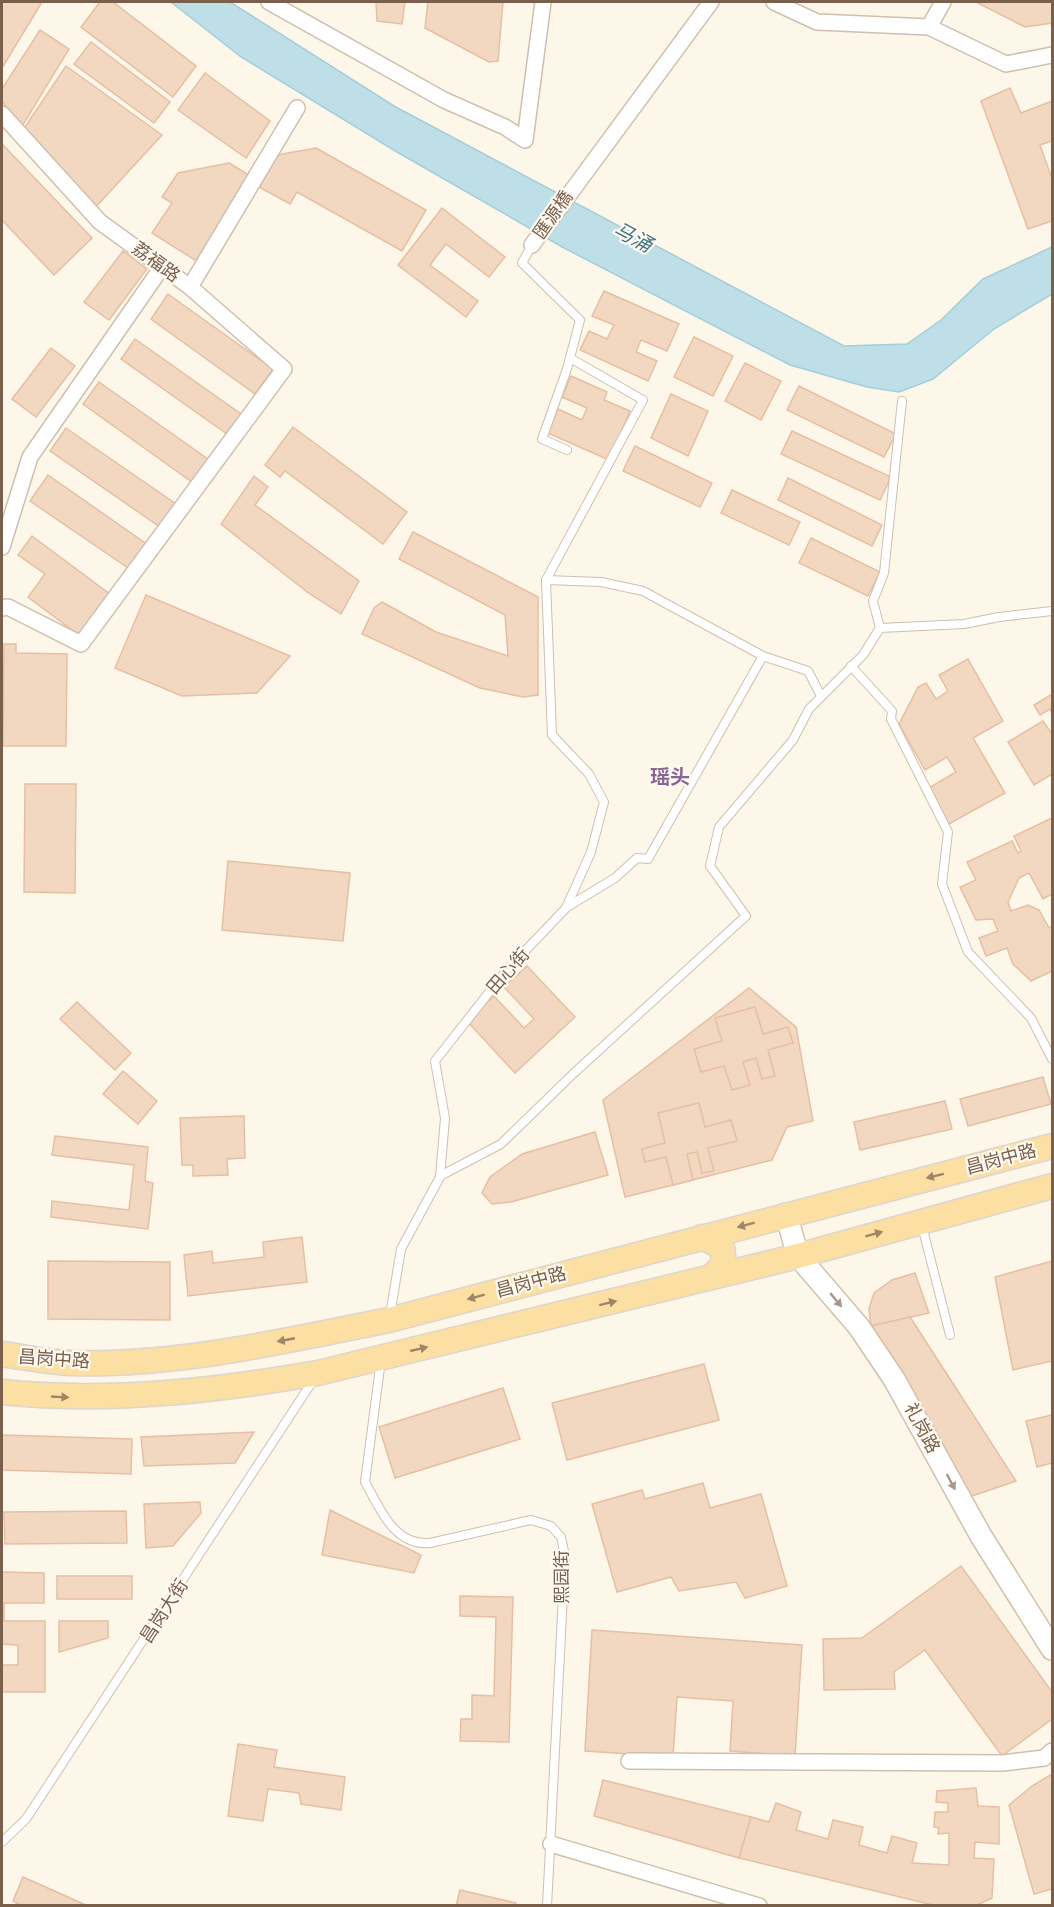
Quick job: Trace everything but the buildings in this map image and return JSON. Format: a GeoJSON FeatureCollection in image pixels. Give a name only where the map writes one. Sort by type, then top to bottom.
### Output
{"type":"FeatureCollection","features":[{"type":"Feature","properties":{"kind":"main road","name":"昌岗中路"},"geometry":{"type":"LineString","coordinates":[[2,1354],[68,1363],[127,1362],[271,1343],[389,1320],[786,1214],[1053,1146]]}},
{"type":"Feature","properties":{"kind":"main road","name":"昌岗中路"},"geometry":{"type":"LineString","coordinates":[[2,1392],[64,1397],[114,1397],[268,1381],[318,1373],[798,1256],[1053,1186]]}},
{"type":"Feature","properties":{"kind":"main road"},"geometry":{"type":"LineString","coordinates":[[702,1237],[722,1247],[724,1264],[711,1277]]}},
{"type":"Feature","properties":{"kind":"street"},"geometry":{"type":"LineString","coordinates":[[268,2],[424,89],[505,127],[525,140],[543,2]]}},
{"type":"Feature","properties":{"kind":"street","name":"匯源橋"},"geometry":{"type":"LineString","coordinates":[[532,245],[708,2]]}},
{"type":"Feature","properties":{"kind":"street"},"geometry":{"type":"LineString","coordinates":[[774,2],[817,22],[929,27],[1006,64],[1053,55]]}},
{"type":"Feature","properties":{"kind":"street"},"geometry":{"type":"LineString","coordinates":[[929,27],[943,2]]}},
{"type":"Feature","properties":{"kind":"street","name":"荔福路"},"geometry":{"type":"LineString","coordinates":[[2,114],[100,222],[190,287],[297,108]]}},
{"type":"Feature","properties":{"kind":"street"},"geometry":{"type":"LineString","coordinates":[[2,547],[30,457],[162,267]]}},
{"type":"Feature","properties":{"kind":"street"},"geometry":{"type":"LineString","coordinates":[[2,608],[8,607],[81,645],[284,369],[190,287]]}},
{"type":"Feature","properties":{"kind":"street","name":"礼岗路"},"geometry":{"type":"LineString","coordinates":[[786,1214],[798,1256],[859,1327],[894,1378],[981,1536],[1053,1649]]}},
{"type":"Feature","properties":{"kind":"street"},"geometry":{"type":"LineString","coordinates":[[629,1761],[1003,1762],[1044,1758],[1053,1751]]}},
{"type":"Feature","properties":{"kind":"street"},"geometry":{"type":"LineString","coordinates":[[551,1844],[759,1905]]}},
{"type":"Feature","properties":{"kind":"lane"},"geometry":{"type":"LineString","coordinates":[[532,245],[522,263],[580,320],[570,358],[542,438],[567,450]]}},
{"type":"Feature","properties":{"kind":"lane"},"geometry":{"type":"LineString","coordinates":[[570,358],[644,400],[546,580],[601,582],[644,591],[764,656],[808,671],[821,696]]}},
{"type":"Feature","properties":{"kind":"lane"},"geometry":{"type":"LineString","coordinates":[[440,1176],[501,1144],[574,1073],[746,916],[710,866],[719,826],[793,740],[809,710],[863,655],[880,628],[873,601],[884,573],[902,402]]}},
{"type":"Feature","properties":{"kind":"lane","name":"田心街"},"geometry":{"type":"LineString","coordinates":[[389,1320],[401,1250],[440,1176],[445,1118],[435,1061],[505,972],[566,908],[591,852],[604,802],[589,774],[552,735],[546,580]]}},
{"type":"Feature","properties":{"kind":"lane"},"geometry":{"type":"LineString","coordinates":[[880,628],[964,624],[999,617],[1053,611]]}},
{"type":"Feature","properties":{"kind":"lane"},"geometry":{"type":"LineString","coordinates":[[566,908],[615,878],[637,858],[648,860],[764,656]]}},
{"type":"Feature","properties":{"kind":"lane"},"geometry":{"type":"LineString","coordinates":[[851,666],[892,711],[891,719],[948,831],[942,884],[968,952],[1031,1018],[1053,1059]]}},
{"type":"Feature","properties":{"kind":"lane"},"geometry":{"type":"LineString","coordinates":[[920,1222],[950,1335]]}},
{"type":"Feature","properties":{"kind":"lane","name":"熙园街"},"geometry":{"type":"LineString","coordinates":[[381,1358],[365,1482],[400,1535],[417,1544],[430,1543],[531,1520],[551,1526],[561,1537],[565,1556],[548,1905]]}},
{"type":"Feature","properties":{"kind":"lane","name":"昌岗大街"},"geometry":{"type":"LineString","coordinates":[[2,1842],[26,1819],[318,1373]]}},
{"type":"Feature","properties":{"kind":"water","name":"马涌"},"geometry":{"type":"Polygon","coordinates":[[[171,2],[230,2],[394,106],[844,346],[907,344],[941,320],[983,279],[1052,247],[1052,294],[994,329],[933,379],[899,392],[867,387],[790,365],[564,248],[397,152],[241,57],[171,2]]]}},
{"type":"Feature","properties":{"kind":"district","name":"瑶头"},"geometry":{"type":"Point","coordinates":[670,777]}}]}
